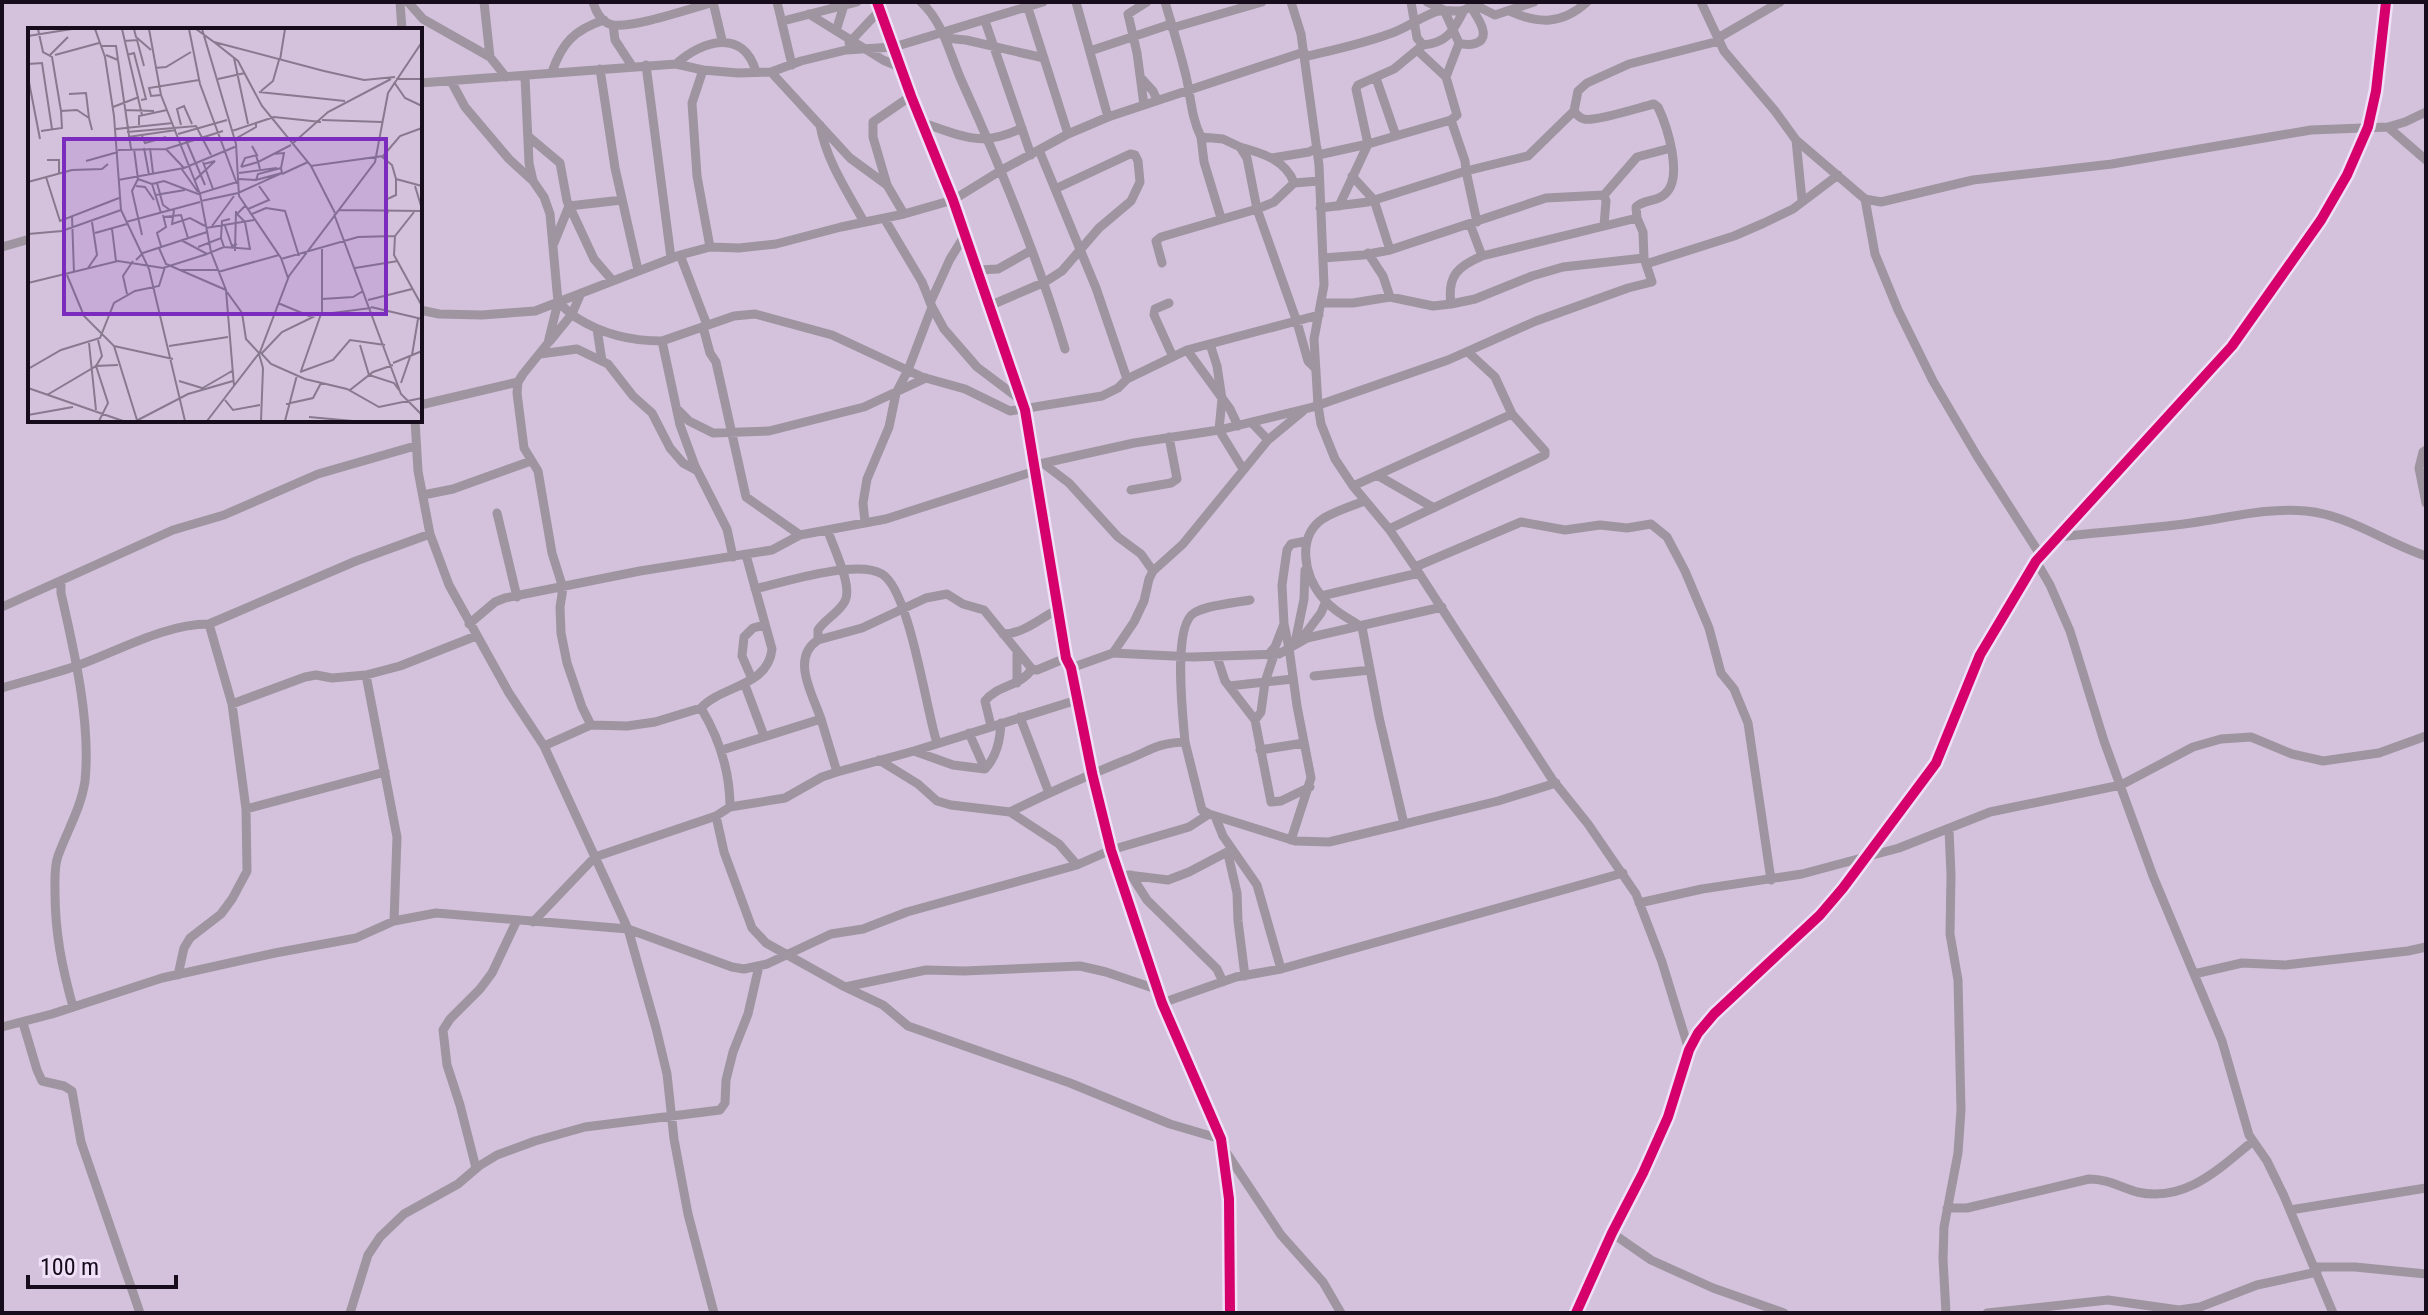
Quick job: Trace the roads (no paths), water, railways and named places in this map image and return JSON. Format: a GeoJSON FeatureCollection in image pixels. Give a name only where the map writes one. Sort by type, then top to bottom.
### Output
{"type":"FeatureCollection","features":[{"type":"Feature","properties":{"kind":"street"},"geometry":{"type":"LineString","coordinates":[[400,2],[402,28]]}},
{"type":"Feature","properties":{"kind":"street"},"geometry":{"type":"LineString","coordinates":[[408,2],[423,19],[490,57],[506,77]]}},
{"type":"Feature","properties":{"kind":"street"},"geometry":{"type":"LineString","coordinates":[[484,2],[490,57]]}},
{"type":"Feature","properties":{"kind":"street"},"geometry":{"type":"LineString","coordinates":[[593,2],[596,12],[608,22],[615,40],[632,66]]}},
{"type":"Feature","properties":{"kind":"street"},"geometry":{"type":"LineString","coordinates":[[552,72],[566,42],[584,27],[608,22],[642,22],[713,2],[722,40]]}},
{"type":"Feature","properties":{"kind":"street"},"geometry":{"type":"LineString","coordinates":[[777,2],[792,65]]}},
{"type":"Feature","properties":{"kind":"street"},"geometry":{"type":"LineString","coordinates":[[783,21],[815,9],[857,2]]}},
{"type":"Feature","properties":{"kind":"street"},"geometry":{"type":"LineString","coordinates":[[921,2],[933,15],[944,36],[989,140],[1045,282],[1065,349]]}},
{"type":"Feature","properties":{"kind":"street"},"geometry":{"type":"LineString","coordinates":[[422,83],[676,64],[703,70],[771,72],[846,50],[894,47],[944,36],[1043,2]]}},
{"type":"Feature","properties":{"kind":"street"},"geometry":{"type":"LineString","coordinates":[[1076,2],[1108,117]]}},
{"type":"Feature","properties":{"kind":"street"},"geometry":{"type":"LineString","coordinates":[[1144,105],[1142,79],[1128,14],[1147,2]]}},
{"type":"Feature","properties":{"kind":"street"},"geometry":{"type":"LineString","coordinates":[[1165,2],[1189,90],[1190,108],[1201,137],[1204,162],[1221,218]]}},
{"type":"Feature","properties":{"kind":"street"},"geometry":{"type":"LineString","coordinates":[[1090,51],[1232,6],[1262,2]]}},
{"type":"Feature","properties":{"kind":"street"},"geometry":{"type":"LineString","coordinates":[[1291,2],[1301,34],[1318,152],[1324,285],[1314,339],[1321,424],[1335,459],[1353,486],[1389,529],[1556,783],[1623,873],[1639,903],[1662,962],[1689,1050]]}},
{"type":"Feature","properties":{"kind":"street"},"geometry":{"type":"LineString","coordinates":[[1272,158],[1368,144],[1451,120],[1457,115],[1446,77],[1420,47],[1411,2]]}},
{"type":"Feature","properties":{"kind":"street"},"geometry":{"type":"LineString","coordinates":[[1427,2],[1444,10],[1459,43],[1468,46],[1482,39],[1495,15]]}},
{"type":"Feature","properties":{"kind":"street"},"geometry":{"type":"LineString","coordinates":[[422,310],[482,315],[535,311],[676,256],[710,247],[776,244],[917,212],[953,200],[1068,134],[1157,100],[1304,54],[1392,33],[1444,10],[1470,6],[1495,15],[1534,2]]}},
{"type":"Feature","properties":{"kind":"street"},"geometry":{"type":"LineString","coordinates":[[1509,11],[1529,20],[1543,22],[1567,14],[1587,2]]}},
{"type":"Feature","properties":{"kind":"street"},"geometry":{"type":"LineString","coordinates":[[1701,2],[1724,51],[1796,140],[1865,199],[1881,202],[1973,180],[2112,164],[2311,130],[2388,127],[2426,112]]}},
{"type":"Feature","properties":{"kind":"street"},"geometry":{"type":"LineString","coordinates":[[1320,208],[1374,200],[1466,171],[1528,156],[1574,111],[1578,91],[1587,83],[1615,69],[1718,39],[1780,2]]}},
{"type":"Feature","properties":{"kind":"street"},"geometry":{"type":"LineString","coordinates":[[1576,1313],[1668,1117],[1689,1050],[1698,1033],[1714,1014],[1820,915],[1865,858],[1936,763],[1980,655],[2038,558],[2232,346],[2321,220],[2347,175],[2368,127],[2376,91],[2386,2]]}},
{"type":"Feature","properties":{"kind":"street"},"geometry":{"type":"LineString","coordinates":[[836,31],[844,5]]}},
{"type":"Feature","properties":{"kind":"street"},"geometry":{"type":"LineString","coordinates":[[846,50],[878,6]]}},
{"type":"Feature","properties":{"kind":"street"},"geometry":{"type":"LineString","coordinates":[[878,6],[953,200],[1024,406],[1038,467],[1066,658],[1071,668],[1092,773],[1111,850],[1162,1003],[1222,1142],[1281,1235],[1323,1282],[1341,1313]]}},
{"type":"Feature","properties":{"kind":"street"},"geometry":{"type":"LineString","coordinates":[[1339,206],[1368,144],[1356,89],[1358,85],[1394,69],[1420,47],[1443,41],[1470,6]]}},
{"type":"Feature","properties":{"kind":"street"},"geometry":{"type":"LineString","coordinates":[[1470,6],[1484,32]]}},
{"type":"Feature","properties":{"kind":"street"},"geometry":{"type":"LineString","coordinates":[[1028,8],[1068,134]]}},
{"type":"Feature","properties":{"kind":"street"},"geometry":{"type":"LineString","coordinates":[[815,9],[836,31],[902,68]]}},
{"type":"Feature","properties":{"kind":"street"},"geometry":{"type":"LineString","coordinates":[[985,21],[1022,128],[1055,189],[1096,288],[1127,379]]}},
{"type":"Feature","properties":{"kind":"street"},"geometry":{"type":"LineString","coordinates":[[944,36],[1044,58]]}},
{"type":"Feature","properties":{"kind":"street"},"geometry":{"type":"LineString","coordinates":[[676,64],[687,54],[722,40],[734,43],[747,53],[756,72]]}},
{"type":"Feature","properties":{"kind":"street"},"geometry":{"type":"LineString","coordinates":[[1446,77],[1459,43]]}},
{"type":"Feature","properties":{"kind":"street"},"geometry":{"type":"LineString","coordinates":[[646,65],[676,256],[705,326],[710,353],[716,362],[746,497],[800,535]]}},
{"type":"Feature","properties":{"kind":"street"},"geometry":{"type":"LineString","coordinates":[[600,69],[615,168],[638,270]]}},
{"type":"Feature","properties":{"kind":"street"},"geometry":{"type":"LineString","coordinates":[[703,70],[692,103],[697,176],[710,247]]}},
{"type":"Feature","properties":{"kind":"street"},"geometry":{"type":"LineString","coordinates":[[771,72],[850,158],[887,185]]}},
{"type":"Feature","properties":{"kind":"street"},"geometry":{"type":"LineString","coordinates":[[525,77],[526,126],[533,181]]}},
{"type":"Feature","properties":{"kind":"street"},"geometry":{"type":"LineString","coordinates":[[1376,78],[1396,136]]}},
{"type":"Feature","properties":{"kind":"street"},"geometry":{"type":"LineString","coordinates":[[1142,79],[1157,100]]}},
{"type":"Feature","properties":{"kind":"street"},"geometry":{"type":"LineString","coordinates":[[451,81],[465,107],[544,197],[550,214],[558,302],[548,343]]}},
{"type":"Feature","properties":{"kind":"street"},"geometry":{"type":"LineString","coordinates":[[904,214],[887,185],[873,137],[873,122],[911,96]]}},
{"type":"Feature","properties":{"kind":"street"},"geometry":{"type":"LineString","coordinates":[[469,624],[495,602],[505,598],[640,571],[772,550],[800,535],[886,519],[1038,467],[1169,437],[1252,423],[1318,405],[1468,352],[1536,321],[1652,282],[1645,261],[1643,232],[1636,207],[1641,202],[1666,194],[1672,183],[1675,171],[1660,112],[1654,104],[1589,120],[1574,111]]}},
{"type":"Feature","properties":{"kind":"street"},"geometry":{"type":"LineString","coordinates":[[1451,120],[1465,161],[1482,256]]}},
{"type":"Feature","properties":{"kind":"street"},"geometry":{"type":"LineString","coordinates":[[923,123],[975,139],[989,140],[1022,128]]}},
{"type":"Feature","properties":{"kind":"street"},"geometry":{"type":"LineString","coordinates":[[820,125],[822,139],[838,175],[864,222]]}},
{"type":"Feature","properties":{"kind":"street"},"geometry":{"type":"LineString","coordinates":[[2388,127],[2426,160]]}},
{"type":"Feature","properties":{"kind":"street"},"geometry":{"type":"LineString","coordinates":[[529,137],[560,163],[569,206],[594,259],[612,280]]}},
{"type":"Feature","properties":{"kind":"street"},"geometry":{"type":"LineString","coordinates":[[1201,137],[1223,139],[1265,154],[1284,167],[1294,183]]}},
{"type":"Feature","properties":{"kind":"street"},"geometry":{"type":"LineString","coordinates":[[1796,140],[1802,200]]}},
{"type":"Feature","properties":{"kind":"street"},"geometry":{"type":"LineString","coordinates":[[1240,147],[1247,158],[1257,209],[1308,361],[1316,369]]}},
{"type":"Feature","properties":{"kind":"street"},"geometry":{"type":"LineString","coordinates":[[1323,258],[1390,250],[1546,198],[1604,195],[1637,157],[1671,148]]}},
{"type":"Feature","properties":{"kind":"street"},"geometry":{"type":"LineString","coordinates":[[869,172],[878,154]]}},
{"type":"Feature","properties":{"kind":"street"},"geometry":{"type":"LineString","coordinates":[[989,306],[1045,282],[1062,271],[1099,228],[1131,201],[1140,182],[1138,161],[1135,155],[1130,154],[1055,189]]}},
{"type":"Feature","properties":{"kind":"street"},"geometry":{"type":"LineString","coordinates":[[1321,303],[1353,303],[1390,297],[1433,306],[1451,304],[1475,299],[1563,267],[1645,261],[1734,236],[1793,209],[1838,175]]}},
{"type":"Feature","properties":{"kind":"street"},"geometry":{"type":"LineString","coordinates":[[1352,176],[1374,200],[1390,250]]}},
{"type":"Feature","properties":{"kind":"street"},"geometry":{"type":"LineString","coordinates":[[1162,263],[1156,241],[1161,237],[1257,209],[1274,202],[1294,183],[1319,181]]}},
{"type":"Feature","properties":{"kind":"street"},"geometry":{"type":"LineString","coordinates":[[1604,195],[1604,225]]}},
{"type":"Feature","properties":{"kind":"street"},"geometry":{"type":"LineString","coordinates":[[1865,199],[1875,254],[1898,310],[1933,381],[2038,558],[2070,631],[2104,741],[2153,876],[2222,1041],[2249,1135],[2267,1161],[2333,1313]]}},
{"type":"Feature","properties":{"kind":"street"},"geometry":{"type":"LineString","coordinates":[[569,206],[622,200]]}},
{"type":"Feature","properties":{"kind":"street"},"geometry":{"type":"LineString","coordinates":[[552,246],[569,206]]}},
{"type":"Feature","properties":{"kind":"street"},"geometry":{"type":"LineString","coordinates":[[884,218],[922,282],[944,329],[977,367],[1024,406]]}},
{"type":"Feature","properties":{"kind":"street"},"geometry":{"type":"LineString","coordinates":[[1451,304],[1449,291],[1453,277],[1463,264],[1482,256],[1637,218]]}},
{"type":"Feature","properties":{"kind":"street"},"geometry":{"type":"LineString","coordinates":[[865,522],[863,503],[867,479],[889,427],[896,393],[908,370],[950,259],[965,235]]}},
{"type":"Feature","properties":{"kind":"street"},"geometry":{"type":"LineString","coordinates":[[2,247],[28,240]]}},
{"type":"Feature","properties":{"kind":"street"},"geometry":{"type":"LineString","coordinates":[[977,270],[998,269],[1032,250]]}},
{"type":"Feature","properties":{"kind":"street"},"geometry":{"type":"LineString","coordinates":[[1368,253],[1383,276],[1390,297]]}},
{"type":"Feature","properties":{"kind":"street"},"geometry":{"type":"LineString","coordinates":[[581,293],[572,314],[518,382],[517,393],[524,448],[538,471],[552,553],[563,588],[561,633],[567,663],[591,725]]}},
{"type":"Feature","properties":{"kind":"street"},"geometry":{"type":"LineString","coordinates":[[558,302],[597,329],[644,341],[662,341],[734,316],[755,314],[832,335],[926,378],[965,389],[1010,411],[1024,406],[1102,396],[1127,379],[1187,350],[1319,315]]}},
{"type":"Feature","properties":{"kind":"street"},"geometry":{"type":"LineString","coordinates":[[1169,303],[1155,309],[1154,315],[1173,357]]}},
{"type":"Feature","properties":{"kind":"street"},"geometry":{"type":"LineString","coordinates":[[597,329],[602,361]]}},
{"type":"Feature","properties":{"kind":"street"},"geometry":{"type":"LineString","coordinates":[[662,341],[677,409],[696,470],[727,529],[733,557]]}},
{"type":"Feature","properties":{"kind":"street"},"geometry":{"type":"LineString","coordinates":[[1210,344],[1222,399],[1219,430],[1243,469]]}},
{"type":"Feature","properties":{"kind":"street"},"geometry":{"type":"LineString","coordinates":[[540,354],[577,349],[608,364],[633,396],[652,413],[670,448],[683,463],[696,470]]}},
{"type":"Feature","properties":{"kind":"street"},"geometry":{"type":"LineString","coordinates":[[1187,350],[1238,426]]}},
{"type":"Feature","properties":{"kind":"street"},"geometry":{"type":"LineString","coordinates":[[1389,529],[1545,455],[1545,451],[1512,414],[1495,377],[1468,352]]}},
{"type":"Feature","properties":{"kind":"street"},"geometry":{"type":"LineString","coordinates":[[677,409],[689,421],[713,433],[769,431],[864,407],[926,378]]}},
{"type":"Feature","properties":{"kind":"street"},"geometry":{"type":"LineString","coordinates":[[422,405],[518,382]]}},
{"type":"Feature","properties":{"kind":"street"},"geometry":{"type":"LineString","coordinates":[[1113,653],[1134,622],[1153,571],[1183,544],[1268,440],[1304,409]]}},
{"type":"Feature","properties":{"kind":"street"},"geometry":{"type":"LineString","coordinates":[[1353,486],[1512,414]]}},
{"type":"Feature","properties":{"kind":"street"},"geometry":{"type":"LineString","coordinates":[[415,422],[415,446],[430,534],[449,585],[476,636],[544,746],[628,929],[667,1074],[688,1214],[714,1313]]}},
{"type":"Feature","properties":{"kind":"street"},"geometry":{"type":"LineString","coordinates":[[1252,423],[1268,440]]}},
{"type":"Feature","properties":{"kind":"street"},"geometry":{"type":"LineString","coordinates":[[1131,490],[1171,483],[1177,479],[1169,437]]}},
{"type":"Feature","properties":{"kind":"street"},"geometry":{"type":"LineString","coordinates":[[2,607],[173,530],[224,515],[318,474],[415,446]]}},
{"type":"Feature","properties":{"kind":"street"},"geometry":{"type":"LineString","coordinates":[[2426,450],[2419,468],[2426,503]]}},
{"type":"Feature","properties":{"kind":"street"},"geometry":{"type":"LineString","coordinates":[[423,495],[453,489],[531,461]]}},
{"type":"Feature","properties":{"kind":"street"},"geometry":{"type":"LineString","coordinates":[[1038,467],[1069,483],[1118,537],[1141,554],[1153,571]]}},
{"type":"Feature","properties":{"kind":"street"},"geometry":{"type":"LineString","coordinates":[[1377,475],[1434,508]]}},
{"type":"Feature","properties":{"kind":"street"},"geometry":{"type":"LineString","coordinates":[[1291,840],[1311,778],[1293,679],[1295,644],[1304,599],[1306,541],[1321,520],[1365,501]]}},
{"type":"Feature","properties":{"kind":"street"},"geometry":{"type":"LineString","coordinates":[[2057,537],[2306,511],[2354,525],[2426,556]]}},
{"type":"Feature","properties":{"kind":"street"},"geometry":{"type":"LineString","coordinates":[[497,513],[517,597]]}},
{"type":"Feature","properties":{"kind":"street"},"geometry":{"type":"LineString","coordinates":[[1324,599],[1417,570],[1521,522],[1565,530],[1591,526],[1627,528],[1654,525],[1667,537],[1685,571],[1709,628],[1721,673],[1734,689],[1748,723],[1771,880]]}},
{"type":"Feature","properties":{"kind":"street"},"geometry":{"type":"LineString","coordinates":[[818,640],[818,630],[846,600],[847,593],[828,531]]}},
{"type":"Feature","properties":{"kind":"street"},"geometry":{"type":"LineString","coordinates":[[2,688],[78,665],[157,635],[194,624],[209,624],[356,561],[430,534]]}},
{"type":"Feature","properties":{"kind":"street"},"geometry":{"type":"LineString","coordinates":[[1255,720],[1261,712],[1271,655],[1284,624],[1282,585],[1287,550],[1291,544],[1306,541]]}},
{"type":"Feature","properties":{"kind":"street"},"geometry":{"type":"LineString","coordinates":[[544,746],[591,725],[627,726],[655,722],[701,708],[711,699],[748,682],[771,659],[772,649],[746,555]]}},
{"type":"Feature","properties":{"kind":"street"},"geometry":{"type":"LineString","coordinates":[[1305,567],[1324,599],[1362,627],[1404,824]]}},
{"type":"Feature","properties":{"kind":"street"},"geometry":{"type":"LineString","coordinates":[[755,589],[842,570],[862,569],[882,574],[891,583],[917,653],[937,743]]}},
{"type":"Feature","properties":{"kind":"street"},"geometry":{"type":"LineString","coordinates":[[61,582],[78,665],[85,751],[85,780],[70,830],[58,855],[55,876],[55,929],[73,1007]]}},
{"type":"Feature","properties":{"kind":"street"},"geometry":{"type":"LineString","coordinates":[[837,772],[805,673],[804,659],[808,646],[818,640],[862,628],[926,598],[947,594],[963,604],[984,610],[1032,669],[1037,670],[1066,658]]}},
{"type":"Feature","properties":{"kind":"street"},"geometry":{"type":"LineString","coordinates":[[1071,668],[1113,653],[1217,657],[1284,653],[1321,613],[1324,599]]}},
{"type":"Feature","properties":{"kind":"street"},"geometry":{"type":"LineString","coordinates":[[1250,600],[1192,614],[1180,656],[1185,742],[1202,810],[1291,840],[1329,842],[1498,801],[1556,783]]}},
{"type":"Feature","properties":{"kind":"street"},"geometry":{"type":"LineString","coordinates":[[1295,644],[1442,607]]}},
{"type":"Feature","properties":{"kind":"street"},"geometry":{"type":"LineString","coordinates":[[1003,634],[1023,629],[1058,609]]}},
{"type":"Feature","properties":{"kind":"street"},"geometry":{"type":"LineString","coordinates":[[178,975],[184,948],[190,938],[221,914],[247,871],[246,809],[232,704],[209,624]]}},
{"type":"Feature","properties":{"kind":"street"},"geometry":{"type":"LineString","coordinates":[[1284,624],[1295,644]]}},
{"type":"Feature","properties":{"kind":"street"},"geometry":{"type":"LineString","coordinates":[[764,625],[753,628],[744,637],[742,656],[764,736]]}},
{"type":"Feature","properties":{"kind":"street"},"geometry":{"type":"LineString","coordinates":[[232,704],[305,677],[366,675],[400,666],[476,636]]}},
{"type":"Feature","properties":{"kind":"street"},"geometry":{"type":"LineString","coordinates":[[1017,651],[1017,683]]}},
{"type":"Feature","properties":{"kind":"street"},"geometry":{"type":"LineString","coordinates":[[1217,657],[1229,686],[1255,720],[1271,802],[1281,801],[1310,787]]}},
{"type":"Feature","properties":{"kind":"street"},"geometry":{"type":"LineString","coordinates":[[991,726],[985,701],[989,695],[1017,683],[1032,669]]}},
{"type":"Feature","properties":{"kind":"street"},"geometry":{"type":"LineString","coordinates":[[1314,676],[1370,670]]}},
{"type":"Feature","properties":{"kind":"street"},"geometry":{"type":"LineString","coordinates":[[366,675],[397,837],[394,921]]}},
{"type":"Feature","properties":{"kind":"street"},"geometry":{"type":"LineString","coordinates":[[1229,686],[1293,679]]}},
{"type":"Feature","properties":{"kind":"street"},"geometry":{"type":"LineString","coordinates":[[533,922],[595,857],[716,816],[730,807],[785,798],[837,772],[1077,700]]}},
{"type":"Feature","properties":{"kind":"street"},"geometry":{"type":"LineString","coordinates":[[701,708],[722,750],[730,807]]}},
{"type":"Feature","properties":{"kind":"street"},"geometry":{"type":"LineString","coordinates":[[1020,717],[1049,793]]}},
{"type":"Feature","properties":{"kind":"street"},"geometry":{"type":"LineString","coordinates":[[722,750],[821,719]]}},
{"type":"Feature","properties":{"kind":"street"},"geometry":{"type":"LineString","coordinates":[[985,769],[997,748],[1001,723]]}},
{"type":"Feature","properties":{"kind":"street"},"geometry":{"type":"LineString","coordinates":[[969,733],[985,769]]}},
{"type":"Feature","properties":{"kind":"street"},"geometry":{"type":"LineString","coordinates":[[1639,903],[1702,889],[1802,874],[1865,858],[1949,830],[1990,812],[2121,785],[2193,747],[2221,739],[2251,737],[2292,754],[2323,761],[2379,753],[2426,736]]}},
{"type":"Feature","properties":{"kind":"street"},"geometry":{"type":"LineString","coordinates":[[1010,812],[1153,747],[1185,742]]}},
{"type":"Feature","properties":{"kind":"street"},"geometry":{"type":"LineString","coordinates":[[1260,750],[1304,743]]}},
{"type":"Feature","properties":{"kind":"street"},"geometry":{"type":"LineString","coordinates":[[914,751],[953,765],[985,769]]}},
{"type":"Feature","properties":{"kind":"street"},"geometry":{"type":"LineString","coordinates":[[879,760],[918,784],[937,801],[1010,812],[1059,844],[1077,865]]}},
{"type":"Feature","properties":{"kind":"street"},"geometry":{"type":"LineString","coordinates":[[246,809],[385,772]]}},
{"type":"Feature","properties":{"kind":"street"},"geometry":{"type":"LineString","coordinates":[[2,1027],[178,975],[356,938],[394,921],[436,913],[628,929],[744,969],[788,955],[831,934],[863,929],[907,912],[1077,865],[1111,850],[1189,827],[1212,815]]}},
{"type":"Feature","properties":{"kind":"street"},"geometry":{"type":"LineString","coordinates":[[1212,815],[1230,851],[1257,885],[1281,969]]}},
{"type":"Feature","properties":{"kind":"street"},"geometry":{"type":"LineString","coordinates":[[716,816],[724,852],[752,928],[766,943],[883,1005],[908,1026],[1070,1083],[1222,1142]]}},
{"type":"Feature","properties":{"kind":"street"},"geometry":{"type":"LineString","coordinates":[[1946,1313],[1943,1259],[1961,1110],[1958,980],[1950,934],[1949,830]]}},
{"type":"Feature","properties":{"kind":"street"},"geometry":{"type":"LineString","coordinates":[[1120,873],[1168,880],[1230,851]]}},
{"type":"Feature","properties":{"kind":"street"},"geometry":{"type":"LineString","coordinates":[[1230,851],[1245,976]]}},
{"type":"Feature","properties":{"kind":"street"},"geometry":{"type":"LineString","coordinates":[[1162,1003],[1223,982],[1281,969],[1623,873]]}},
{"type":"Feature","properties":{"kind":"street"},"geometry":{"type":"LineString","coordinates":[[1131,875],[1147,900],[1217,969],[1223,982]]}},
{"type":"Feature","properties":{"kind":"street"},"geometry":{"type":"LineString","coordinates":[[476,1168],[447,1065],[443,1030],[492,973],[517,920]]}},
{"type":"Feature","properties":{"kind":"street"},"geometry":{"type":"LineString","coordinates":[[2194,974],[2242,963],[2285,965],[2426,947]]}},
{"type":"Feature","properties":{"kind":"street"},"geometry":{"type":"LineString","coordinates":[[350,1313],[368,1255],[380,1237],[404,1214],[458,1184],[497,1155],[573,1130],[613,1122],[720,1110],[725,1103],[726,1080],[748,1014],[759,966]]}},
{"type":"Feature","properties":{"kind":"street"},"geometry":{"type":"LineString","coordinates":[[845,987],[926,970],[1080,966],[1159,990]]}},
{"type":"Feature","properties":{"kind":"street"},"geometry":{"type":"LineString","coordinates":[[23,1023],[42,1081],[72,1091],[81,1142],[140,1313]]}},
{"type":"Feature","properties":{"kind":"street"},"geometry":{"type":"LineString","coordinates":[[1947,1208],[1967,1208],[2089,1179],[2110,1181],[2138,1192],[2157,1194],[2183,1191],[2204,1180],[2253,1141]]}},
{"type":"Feature","properties":{"kind":"street"},"geometry":{"type":"LineString","coordinates":[[1222,1142],[1229,1199],[1230,1313]]}},
{"type":"Feature","properties":{"kind":"street"},"geometry":{"type":"LineString","coordinates":[[2290,1210],[2426,1188]]}},
{"type":"Feature","properties":{"kind":"street"},"geometry":{"type":"LineString","coordinates":[[1612,1233],[1651,1260],[1713,1288],[1784,1313]]}},
{"type":"Feature","properties":{"kind":"street"},"geometry":{"type":"LineString","coordinates":[[1987,1313],[2108,1300],[2179,1310],[2200,1307],[2257,1285],[2316,1270],[2355,1267],[2426,1274]]}}]}
